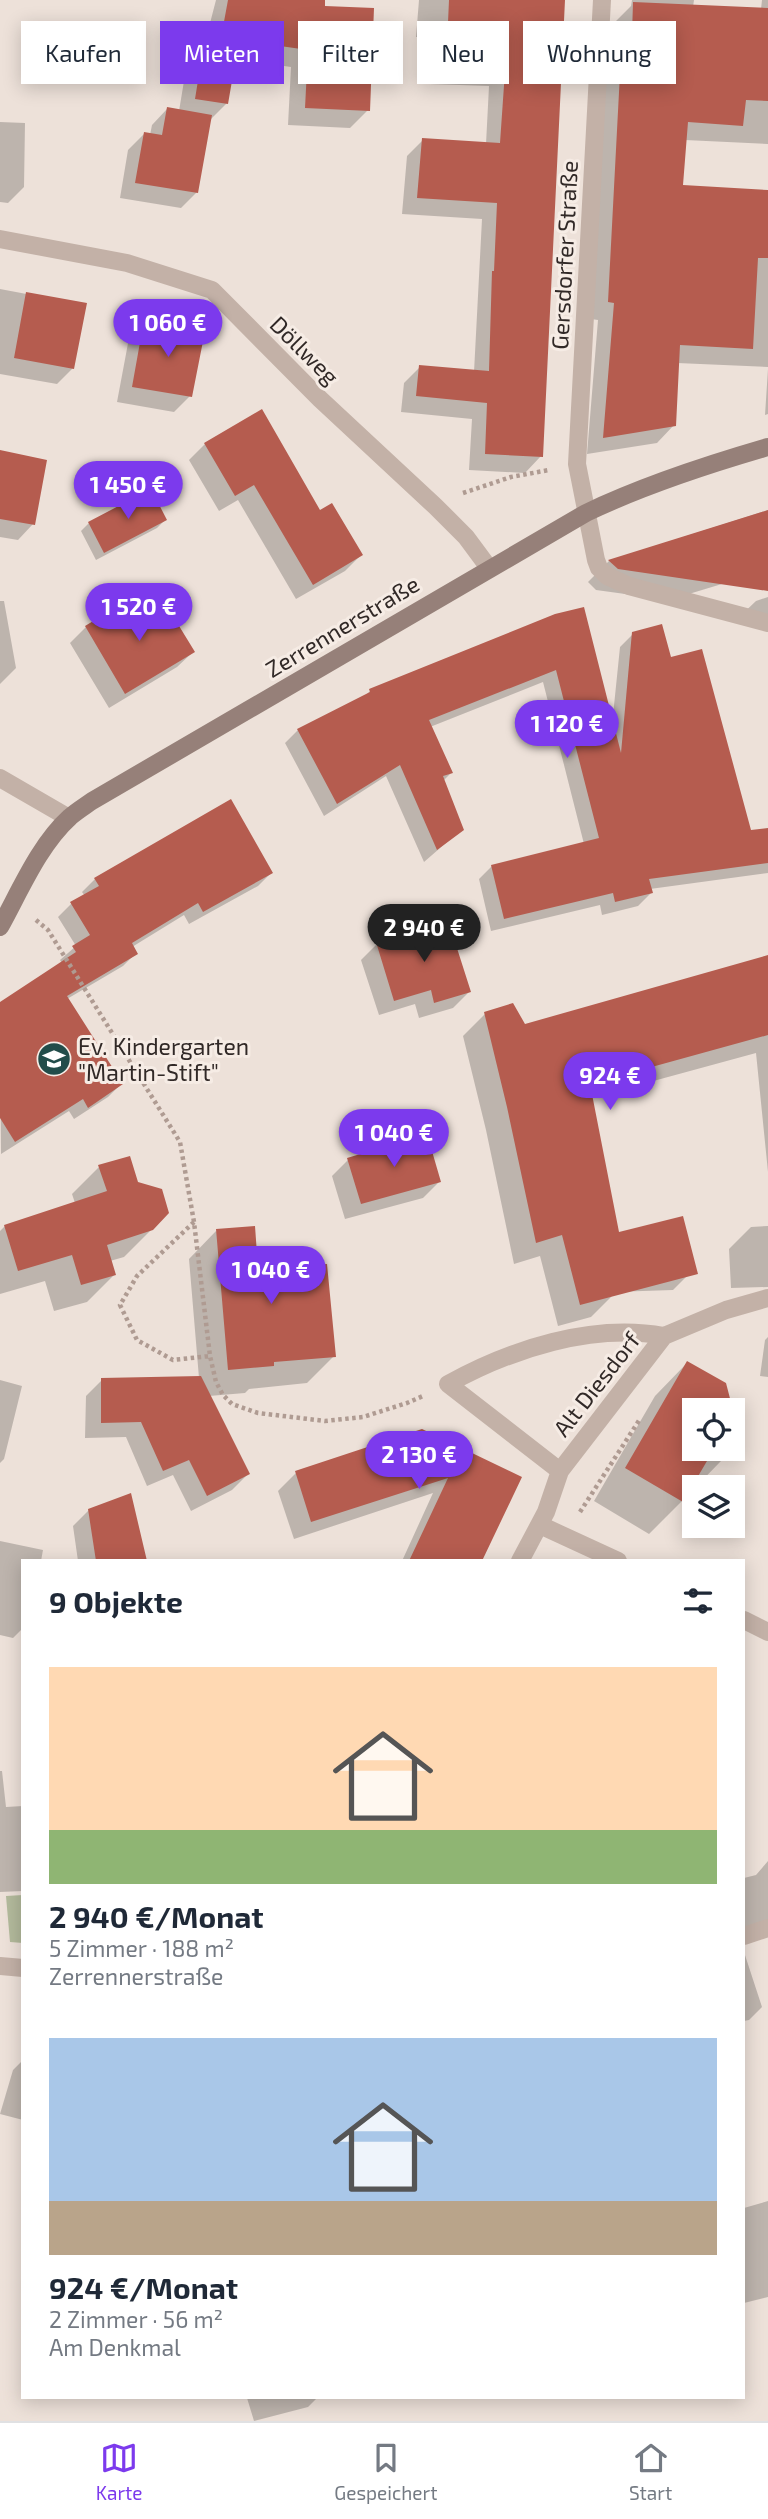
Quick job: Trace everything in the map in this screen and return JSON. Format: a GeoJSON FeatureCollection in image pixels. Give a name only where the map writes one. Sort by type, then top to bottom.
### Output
{"type":"FeatureCollection","features":[{"type":"Feature","properties":{"kind":"main road","name":"Zerrennerstraße"},"geometry":{"type":"LineString","coordinates":[[0,927],[43,852],[69,818],[117,785],[586,513],[665,480],[768,447]]}},
{"type":"Feature","properties":{"kind":"street","name":"Gersdorfer Straße"},"geometry":{"type":"LineString","coordinates":[[602,0],[577,464],[598,568],[607,576],[629,586],[768,624]]}},
{"type":"Feature","properties":{"kind":"street","name":"Döllweg"},"geometry":{"type":"LineString","coordinates":[[0,239],[127,263],[212,290],[320,399],[466,537],[489,568]]}},
{"type":"Feature","properties":{"kind":"street"},"geometry":{"type":"LineString","coordinates":[[0,778],[69,818]]}},
{"type":"Feature","properties":{"kind":"street","name":"Alt Diesdorf"},"geometry":{"type":"LineString","coordinates":[[521,1559],[540,1525],[560,1471],[664,1336],[726,1310],[768,1298]]}},
{"type":"Feature","properties":{"kind":"street"},"geometry":{"type":"LineString","coordinates":[[560,1471],[448,1384],[494,1362],[579,1336],[622,1331],[664,1336]]}},
{"type":"Feature","properties":{"kind":"street"},"geometry":{"type":"LineString","coordinates":[[540,1525],[614,1559]]}},
{"type":"Feature","properties":{"kind":"street"},"geometry":{"type":"LineString","coordinates":[[745,1620],[768,1632]]}},
{"type":"Feature","properties":{"kind":"street"},"geometry":{"type":"LineString","coordinates":[[745,1936],[768,1928]]}},
{"type":"Feature","properties":{"kind":"street"},"geometry":{"type":"LineString","coordinates":[[0,1966],[21,1968]]}},
{"type":"Feature","properties":{"kind":"path"},"geometry":{"type":"LineString","coordinates":[[435,506],[473,489],[512,477],[577,464]]}},
{"type":"Feature","properties":{"kind":"path"},"geometry":{"type":"LineString","coordinates":[[14,901],[48,930],[180,1142],[194,1222],[209,1356],[216,1382],[223,1395],[232,1404],[258,1413],[324,1421],[363,1417],[407,1404],[448,1384]]}},
{"type":"Feature","properties":{"kind":"path"},"geometry":{"type":"LineString","coordinates":[[194,1222],[137,1276],[120,1305],[137,1339],[173,1360],[209,1356]]}},
{"type":"Feature","properties":{"kind":"path"},"geometry":{"type":"LineString","coordinates":[[564,1536],[646,1410]]}},
{"type":"Feature","properties":{"kind":"green space"},"geometry":{"type":"Polygon","coordinates":[[[21,1895],[21,1943],[10,1942],[6,1896],[21,1895]]]}},
{"type":"Feature","properties":{"kind":"building"},"geometry":{"type":"Polygon","coordinates":[[[228,0],[325,0],[325,6],[374,8],[373,21],[298,21],[298,49],[284,47],[284,21],[224,21],[228,0]]]}},
{"type":"Feature","properties":{"kind":"building"},"geometry":{"type":"Polygon","coordinates":[[[449,0],[565,0],[564,21],[523,21],[523,84],[561,84],[543,457],[485,454],[487,403],[416,396],[419,365],[489,371],[497,203],[417,198],[422,138],[500,143],[504,84],[509,84],[509,21],[448,21],[449,0]]]}},
{"type":"Feature","properties":{"kind":"building"},"geometry":{"type":"Polygon","coordinates":[[[633,2],[768,8],[768,101],[746,100],[743,126],[688,122],[683,185],[768,190],[768,258],[758,258],[753,349],[680,345],[676,426],[603,438],[614,303],[608,302],[619,84],[676,84],[676,21],[632,21],[633,2]]]}},
{"type":"Feature","properties":{"kind":"building"},"geometry":{"type":"Polygon","coordinates":[[[197,84],[231,84],[228,104],[195,99],[197,84]]]}},
{"type":"Feature","properties":{"kind":"building"},"geometry":{"type":"Polygon","coordinates":[[[306,84],[371,84],[370,111],[305,108],[306,84]]]}},
{"type":"Feature","properties":{"kind":"building"},"geometry":{"type":"Polygon","coordinates":[[[167,107],[212,115],[198,193],[135,183],[144,132],[162,135],[167,107]]]}},
{"type":"Feature","properties":{"kind":"building"},"geometry":{"type":"Polygon","coordinates":[[[26,292],[87,303],[74,369],[14,358],[26,292]]]}},
{"type":"Feature","properties":{"kind":"building"},"geometry":{"type":"Polygon","coordinates":[[[144,320],[205,331],[192,397],[132,387],[144,320]]]}},
{"type":"Feature","properties":{"kind":"building"},"geometry":{"type":"Polygon","coordinates":[[[262,409],[320,510],[332,503],[363,555],[313,585],[254,485],[235,496],[204,443],[262,409]]]}},
{"type":"Feature","properties":{"kind":"building"},"geometry":{"type":"Polygon","coordinates":[[[0,450],[47,460],[35,525],[0,519],[0,450]]]}},
{"type":"Feature","properties":{"kind":"building"},"geometry":{"type":"Polygon","coordinates":[[[151,489],[167,520],[104,553],[88,522],[151,489]]]}},
{"type":"Feature","properties":{"kind":"building"},"geometry":{"type":"Polygon","coordinates":[[[768,510],[768,591],[618,569],[608,560],[768,510]]]}},
{"type":"Feature","properties":{"kind":"building"},"geometry":{"type":"Polygon","coordinates":[[[133,597],[144,616],[165,603],[195,652],[125,694],[85,626],[133,597]]]}},
{"type":"Feature","properties":{"kind":"building"},"geometry":{"type":"Polygon","coordinates":[[[584,607],[621,753],[632,632],[662,624],[671,657],[702,649],[751,830],[768,828],[768,863],[649,879],[653,893],[615,902],[613,893],[504,919],[491,865],[599,838],[556,670],[429,720],[453,773],[443,776],[464,830],[437,850],[400,765],[337,804],[297,729],[370,692],[369,689],[555,614],[584,607]]]}},
{"type":"Feature","properties":{"kind":"building"},"geometry":{"type":"Polygon","coordinates":[[[231,799],[273,873],[203,912],[198,903],[132,943],[138,954],[67,996],[123,1084],[88,1108],[83,1099],[15,1142],[0,1118],[0,1002],[76,952],[72,946],[90,935],[70,902],[99,886],[94,878],[231,799]]]}},
{"type":"Feature","properties":{"kind":"building"},"geometry":{"type":"Polygon","coordinates":[[[448,920],[471,992],[434,1003],[431,990],[394,1001],[376,942],[448,920]]]}},
{"type":"Feature","properties":{"kind":"building"},"geometry":{"type":"Polygon","coordinates":[[[768,955],[768,1035],[590,1084],[619,1232],[683,1216],[698,1274],[580,1305],[562,1235],[536,1243],[484,1012],[513,1003],[525,1024],[768,955]]]}},
{"type":"Feature","properties":{"kind":"building"},"geometry":{"type":"Polygon","coordinates":[[[427,1134],[441,1182],[361,1204],[347,1158],[427,1134]]]}},
{"type":"Feature","properties":{"kind":"building"},"geometry":{"type":"Polygon","coordinates":[[[130,1156],[138,1182],[162,1189],[169,1213],[153,1230],[107,1245],[116,1275],[81,1285],[72,1255],[18,1271],[4,1225],[107,1191],[98,1165],[130,1156]]]}},
{"type":"Feature","properties":{"kind":"building"},"geometry":{"type":"Polygon","coordinates":[[[255,1226],[258,1268],[327,1264],[336,1357],[274,1362],[274,1366],[228,1370],[216,1229],[255,1226]]]}},
{"type":"Feature","properties":{"kind":"building"},"geometry":{"type":"Polygon","coordinates":[[[687,1361],[726,1383],[730,1398],[682,1398],[682,1461],[707,1461],[699,1475],[682,1475],[682,1501],[625,1468],[687,1361]]]}},
{"type":"Feature","properties":{"kind":"building"},"geometry":{"type":"Polygon","coordinates":[[[201,1376],[250,1474],[207,1496],[189,1460],[163,1471],[141,1422],[101,1423],[101,1378],[201,1376]]]}},
{"type":"Feature","properties":{"kind":"building"},"geometry":{"type":"Polygon","coordinates":[[[422,1429],[522,1477],[483,1559],[410,1559],[448,1478],[311,1522],[295,1471],[422,1429]]]}},
{"type":"Feature","properties":{"kind":"building"},"geometry":{"type":"Polygon","coordinates":[[[131,1493],[147,1559],[96,1559],[88,1509],[131,1493]]]}},
{"type":"Feature","properties":{"kind":"place","name":"Ev. Kindergarten \"Martin-Stift\""},"geometry":{"type":"Point","coordinates":[54,1059]}}]}
